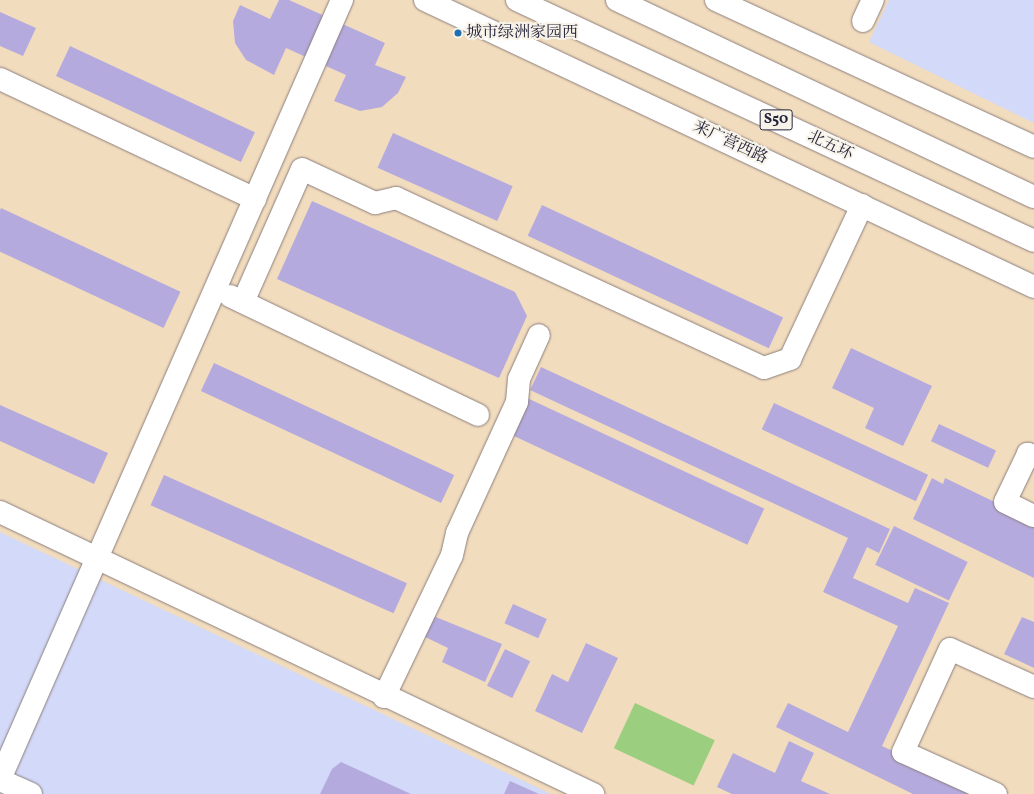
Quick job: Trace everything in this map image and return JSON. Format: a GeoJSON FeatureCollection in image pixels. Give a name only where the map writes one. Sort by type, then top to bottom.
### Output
{"type":"FeatureCollection","features":[{"type":"Feature","properties":{"kind":"main road"},"geometry":{"type":"LineString","coordinates":[[31,794],[0,780],[99,560],[342,0]]}},
{"type":"Feature","properties":{"kind":"main road","name":"来广营西路"},"geometry":{"type":"LineString","coordinates":[[425,0],[1034,287]]}},
{"type":"Feature","properties":{"kind":"main road","name":"北五环"},"geometry":{"type":"LineString","coordinates":[[517,0],[1034,241]]}},
{"type":"Feature","properties":{"kind":"main road","name":"S50"},"geometry":{"type":"LineString","coordinates":[[617,0],[1034,197]]}},
{"type":"Feature","properties":{"kind":"main road"},"geometry":{"type":"LineString","coordinates":[[716,0],[1034,147]]}},
{"type":"Feature","properties":{"kind":"main road"},"geometry":{"type":"LineString","coordinates":[[863,21],[873,0]]}},
{"type":"Feature","properties":{"kind":"main road"},"geometry":{"type":"LineString","coordinates":[[0,79],[255,199]]}},
{"type":"Feature","properties":{"kind":"main road"},"geometry":{"type":"LineString","coordinates":[[274,156],[375,203],[396,198],[764,368],[790,359],[862,205]]}},
{"type":"Feature","properties":{"kind":"main road"},"geometry":{"type":"LineString","coordinates":[[244,302],[302,170]]}},
{"type":"Feature","properties":{"kind":"main road"},"geometry":{"type":"LineString","coordinates":[[216,289],[478,414]]}},
{"type":"Feature","properties":{"kind":"main road"},"geometry":{"type":"LineString","coordinates":[[384,697],[452,555],[457,533],[517,402],[519,379],[539,335]]}},
{"type":"Feature","properties":{"kind":"main road"},"geometry":{"type":"LineString","coordinates":[[1034,457],[1028,454],[1005,502],[1034,516]]}},
{"type":"Feature","properties":{"kind":"main road"},"geometry":{"type":"LineString","coordinates":[[0,512],[384,697],[593,794]]}},
{"type":"Feature","properties":{"kind":"main road"},"geometry":{"type":"LineString","coordinates":[[996,794],[903,752],[950,649],[1034,687]]}},
{"type":"Feature","properties":{"kind":"shaded area"},"geometry":{"type":"Polygon","coordinates":[[[889,0],[1034,0],[1034,123],[869,42],[889,0]]]}},
{"type":"Feature","properties":{"kind":"shaded area"},"geometry":{"type":"Polygon","coordinates":[[[0,532],[551,794],[0,794],[0,532]]]}},
{"type":"Feature","properties":{"kind":"green space"},"geometry":{"type":"Polygon","coordinates":[[[635,703],[715,740],[694,786],[614,748],[635,703]]]}},
{"type":"Feature","properties":{"kind":"building"},"geometry":{"type":"Polygon","coordinates":[[[279,0],[289,0],[385,43],[375,65],[406,77],[398,93],[382,107],[360,111],[334,101],[346,75],[286,48],[274,75],[246,60],[235,43],[233,21],[240,5],[270,19],[279,0]]]}},
{"type":"Feature","properties":{"kind":"building"},"geometry":{"type":"Polygon","coordinates":[[[0,12],[36,28],[23,56],[0,46],[0,12]]]}},
{"type":"Feature","properties":{"kind":"building"},"geometry":{"type":"Polygon","coordinates":[[[70,46],[255,132],[241,162],[56,76],[70,46]]]}},
{"type":"Feature","properties":{"kind":"building"},"geometry":{"type":"Polygon","coordinates":[[[393,133],[513,186],[497,221],[378,168],[393,133]]]}},
{"type":"Feature","properties":{"kind":"building"},"geometry":{"type":"Polygon","coordinates":[[[312,201],[515,292],[527,316],[499,378],[277,279],[312,201]]]}},
{"type":"Feature","properties":{"kind":"building"},"geometry":{"type":"Polygon","coordinates":[[[542,205],[783,317],[769,348],[528,236],[542,205]]]}},
{"type":"Feature","properties":{"kind":"building"},"geometry":{"type":"Polygon","coordinates":[[[1,208],[180,292],[164,328],[0,252],[1,208]]]}},
{"type":"Feature","properties":{"kind":"building"},"geometry":{"type":"Polygon","coordinates":[[[851,348],[932,386],[903,446],[865,428],[874,408],[832,388],[851,348]]]}},
{"type":"Feature","properties":{"kind":"building"},"geometry":{"type":"Polygon","coordinates":[[[214,363],[454,475],[441,503],[201,391],[214,363]]]}},
{"type":"Feature","properties":{"kind":"building"},"geometry":{"type":"Polygon","coordinates":[[[541,367],[890,529],[879,553],[867,547],[853,578],[908,603],[915,588],[949,603],[882,746],[985,794],[913,794],[776,727],[788,703],[848,732],[898,626],[823,592],[848,538],[530,390],[541,367]]]}},
{"type":"Feature","properties":{"kind":"building"},"geometry":{"type":"Polygon","coordinates":[[[525,397],[764,509],[747,545],[508,433],[525,397]]]}},
{"type":"Feature","properties":{"kind":"building"},"geometry":{"type":"Polygon","coordinates":[[[774,403],[928,475],[916,501],[762,429],[774,403]]]}},
{"type":"Feature","properties":{"kind":"building"},"geometry":{"type":"Polygon","coordinates":[[[0,405],[108,453],[94,484],[0,441],[0,405]]]}},
{"type":"Feature","properties":{"kind":"building"},"geometry":{"type":"Polygon","coordinates":[[[939,424],[996,451],[988,468],[931,441],[939,424]]]}},
{"type":"Feature","properties":{"kind":"building"},"geometry":{"type":"Polygon","coordinates":[[[164,475],[407,583],[394,613],[151,505],[164,475]]]}},
{"type":"Feature","properties":{"kind":"building"},"geometry":{"type":"Polygon","coordinates":[[[932,478],[943,484],[945,478],[1034,521],[1034,578],[913,519],[932,478]]]}},
{"type":"Feature","properties":{"kind":"building"},"geometry":{"type":"Polygon","coordinates":[[[894,526],[968,562],[949,601],[875,565],[894,526]]]}},
{"type":"Feature","properties":{"kind":"building"},"geometry":{"type":"Polygon","coordinates":[[[513,604],[547,619],[538,638],[504,623],[513,604]]]}},
{"type":"Feature","properties":{"kind":"building"},"geometry":{"type":"Polygon","coordinates":[[[426,613],[502,644],[485,682],[442,662],[448,648],[417,633],[426,613]]]}},
{"type":"Feature","properties":{"kind":"building"},"geometry":{"type":"Polygon","coordinates":[[[1022,617],[1034,622],[1034,668],[1004,654],[1022,617]]]}},
{"type":"Feature","properties":{"kind":"building"},"geometry":{"type":"Polygon","coordinates":[[[586,643],[618,658],[582,733],[535,711],[552,674],[568,682],[586,643]]]}},
{"type":"Feature","properties":{"kind":"building"},"geometry":{"type":"Polygon","coordinates":[[[505,649],[530,661],[512,698],[487,686],[505,649]]]}},
{"type":"Feature","properties":{"kind":"building"},"geometry":{"type":"Polygon","coordinates":[[[789,741],[814,753],[801,781],[830,794],[732,794],[717,787],[733,753],[775,773],[789,741]]]}},
{"type":"Feature","properties":{"kind":"building"},"geometry":{"type":"Polygon","coordinates":[[[341,762],[411,794],[320,794],[332,769],[341,762]]]}},
{"type":"Feature","properties":{"kind":"building"},"geometry":{"type":"Polygon","coordinates":[[[510,781],[539,794],[504,794],[510,781]]]}},
{"type":"Feature","properties":{"kind":"place","name":"城市绿洲家园西"},"geometry":{"type":"Point","coordinates":[458,33]}}]}
